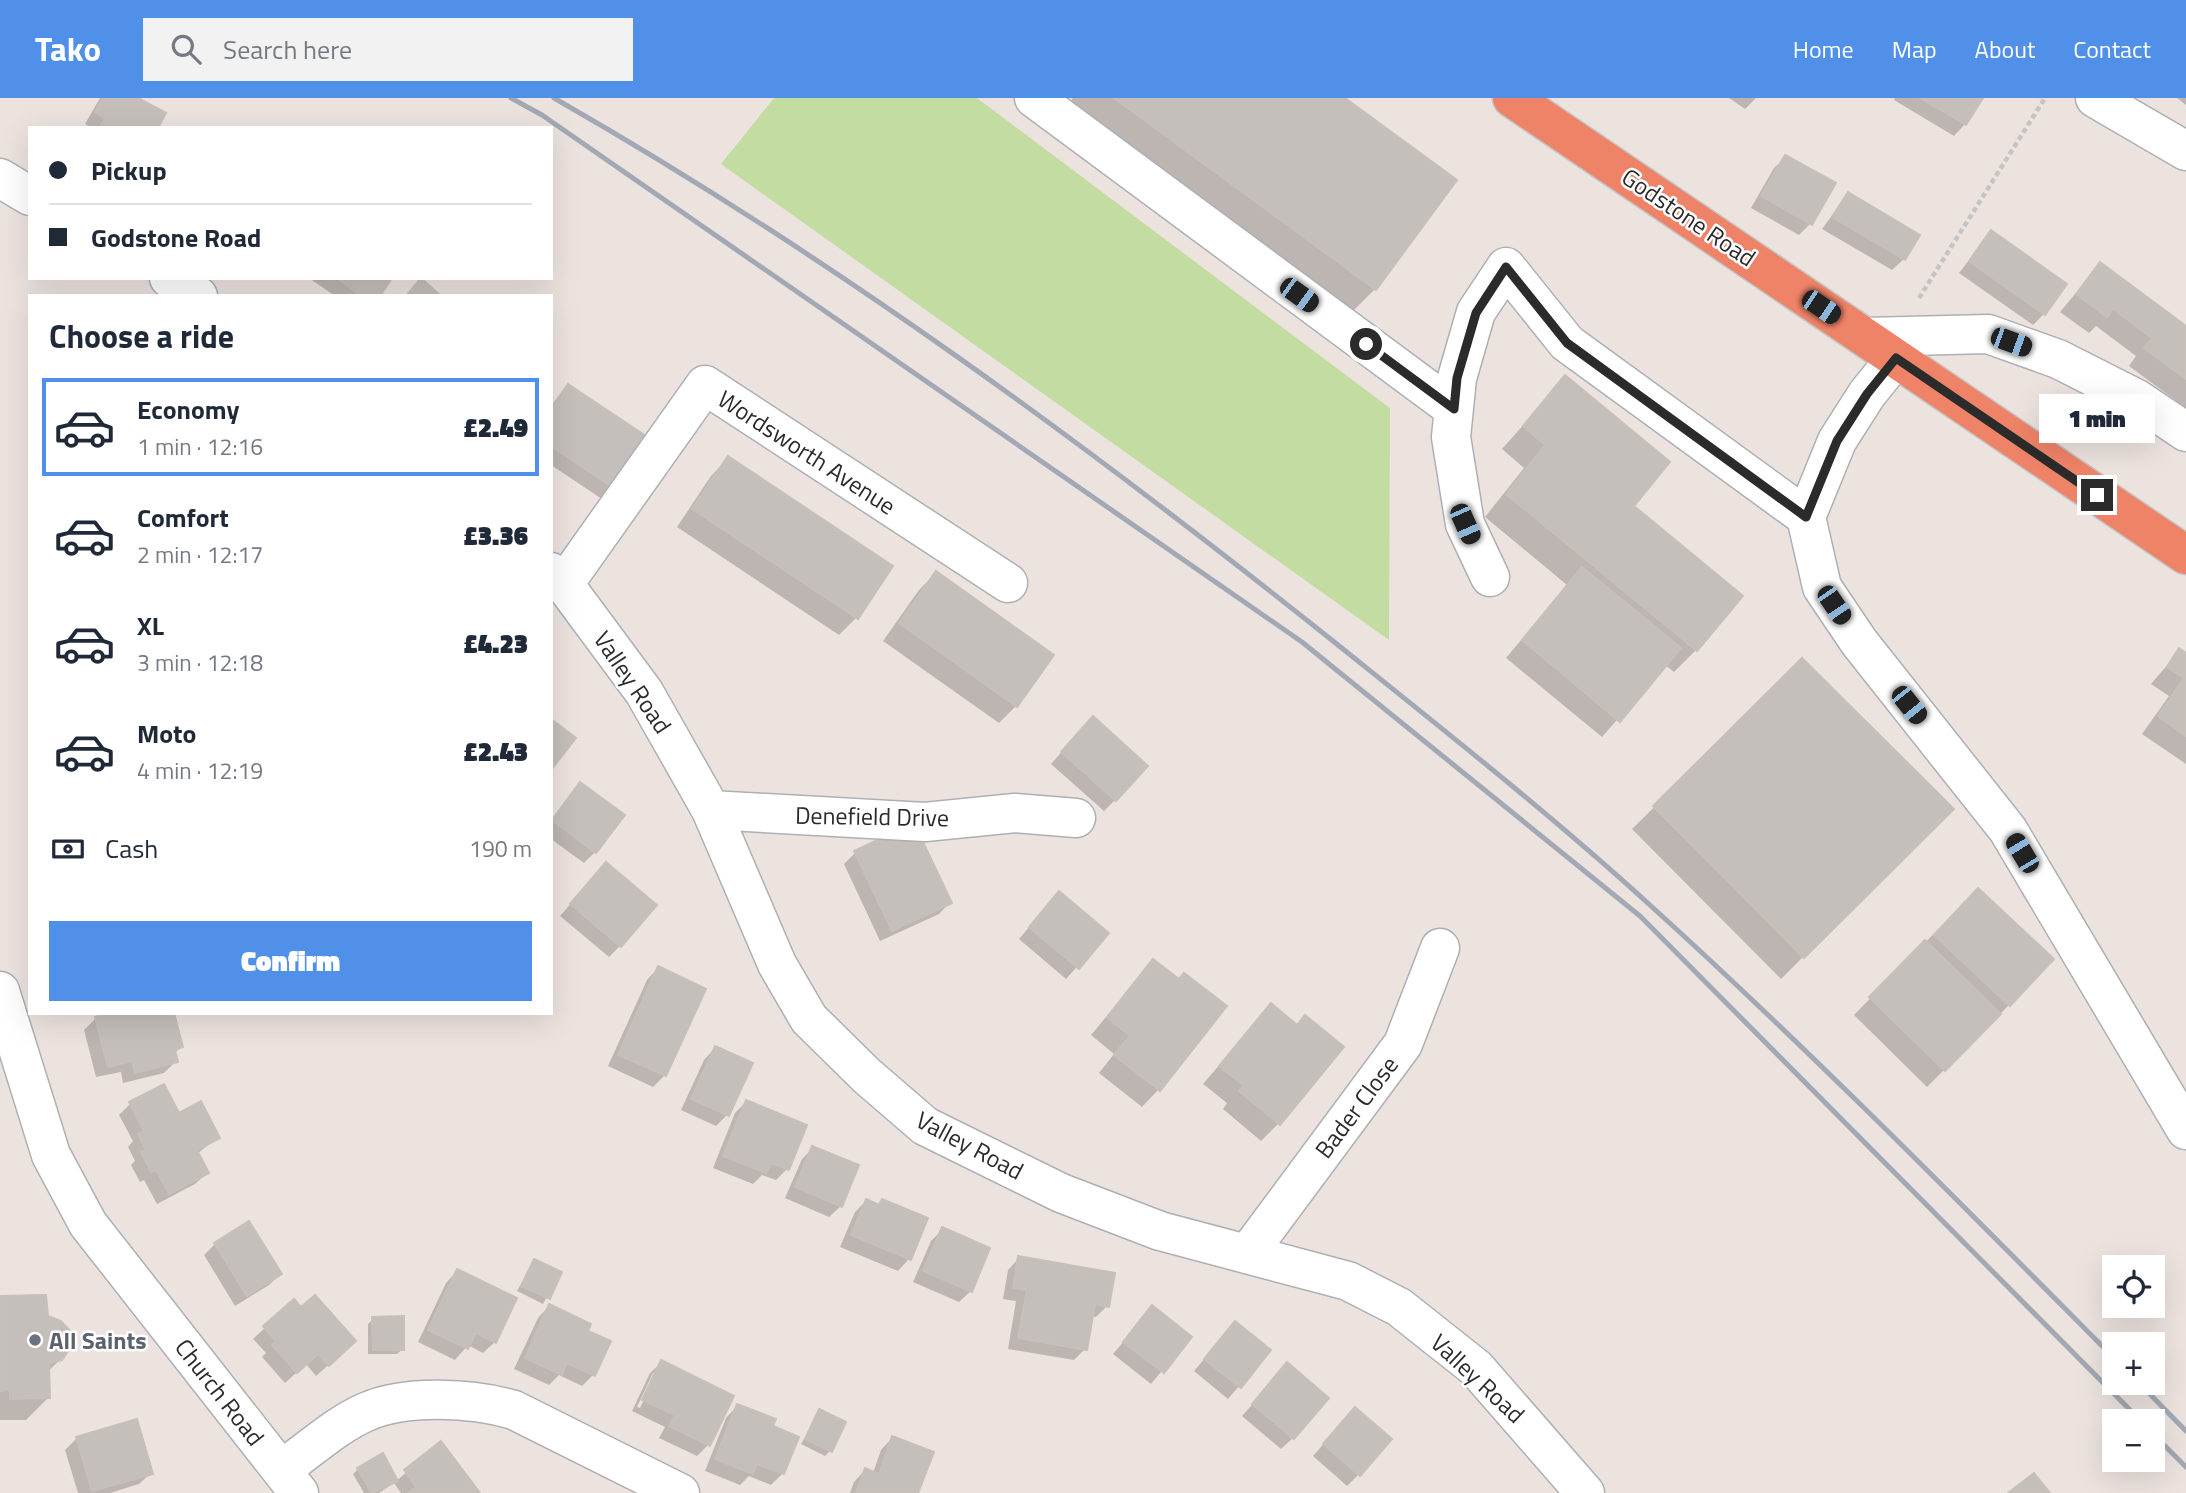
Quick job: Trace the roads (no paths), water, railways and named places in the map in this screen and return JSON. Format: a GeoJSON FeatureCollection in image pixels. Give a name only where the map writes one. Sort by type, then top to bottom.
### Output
{"type":"FeatureCollection","features":[{"type":"Feature","properties":{"kind":"highway","name":"Godstone Road"},"geometry":{"type":"LineString","coordinates":[[1512,98],[2186,555]]}},
{"type":"Feature","properties":{"kind":"street"},"geometry":{"type":"LineString","coordinates":[[1034,98],[1454,409]]}},
{"type":"Feature","properties":{"kind":"street"},"geometry":{"type":"LineString","coordinates":[[2095,98],[2186,151]]}},
{"type":"Feature","properties":{"kind":"street"},"geometry":{"type":"LineString","coordinates":[[0,178],[28,195]]}},
{"type":"Feature","properties":{"kind":"street"},"geometry":{"type":"LineString","coordinates":[[1490,577],[1465,524],[1451,437],[1457,378],[1476,313],[1506,267],[1567,343],[1806,517]]}},
{"type":"Feature","properties":{"kind":"street"},"geometry":{"type":"LineString","coordinates":[[172,280],[195,294]]}},
{"type":"Feature","properties":{"kind":"street"},"geometry":{"type":"LineString","coordinates":[[2186,432],[2137,399],[2058,359],[1988,334],[1881,348],[1867,394],[1837,441],[1806,517],[1822,587],[1860,642],[2008,830],[2186,1130]]}},
{"type":"Feature","properties":{"kind":"street","name":"Wordsworth Avenue"},"geometry":{"type":"LineString","coordinates":[[558,578],[705,385],[1008,583]]}},
{"type":"Feature","properties":{"kind":"street","name":"Valley Road"},"geometry":{"type":"LineString","coordinates":[[558,578],[644,692],[711,810],[777,964],[809,1019],[867,1076],[925,1126],[1061,1193],[1160,1231],[1349,1281],[1399,1307],[1476,1368],[1586,1493]]}},
{"type":"Feature","properties":{"kind":"street","name":"Denefield Drive"},"geometry":{"type":"LineString","coordinates":[[711,810],[925,822],[1016,813],[1076,818]]}},
{"type":"Feature","properties":{"kind":"street","name":"Bader Close"},"geometry":{"type":"LineString","coordinates":[[1248,1253],[1403,1044],[1440,948]]}},
{"type":"Feature","properties":{"kind":"street","name":"Church Road"},"geometry":{"type":"LineString","coordinates":[[0,991],[51,1156],[88,1224],[290,1481]]}},
{"type":"Feature","properties":{"kind":"street"},"geometry":{"type":"LineString","coordinates":[[290,1481],[364,1413],[429,1400],[489,1403],[514,1410],[626,1464],[661,1486],[680,1493]]}},
{"type":"Feature","properties":{"kind":"railway"},"geometry":{"type":"LineString","coordinates":[[511,98],[542,115],[1302,642],[1640,916],[2129,1409]]}},
{"type":"Feature","properties":{"kind":"railway"},"geometry":{"type":"LineString","coordinates":[[554,98],[757,221],[954,354],[1240,567],[1454,738],[1573,837],[1711,961],[1886,1129],[2102,1346]]}},
{"type":"Feature","properties":{"kind":"railway"},"geometry":{"type":"LineString","coordinates":[[2151,1395],[2186,1431]]}},
{"type":"Feature","properties":{"kind":"railway"},"geometry":{"type":"LineString","coordinates":[[2165,1446],[2186,1467]]}},
{"type":"Feature","properties":{"kind":"place","name":"All Saints"},"geometry":{"type":"Point","coordinates":[35,1340]}}]}
